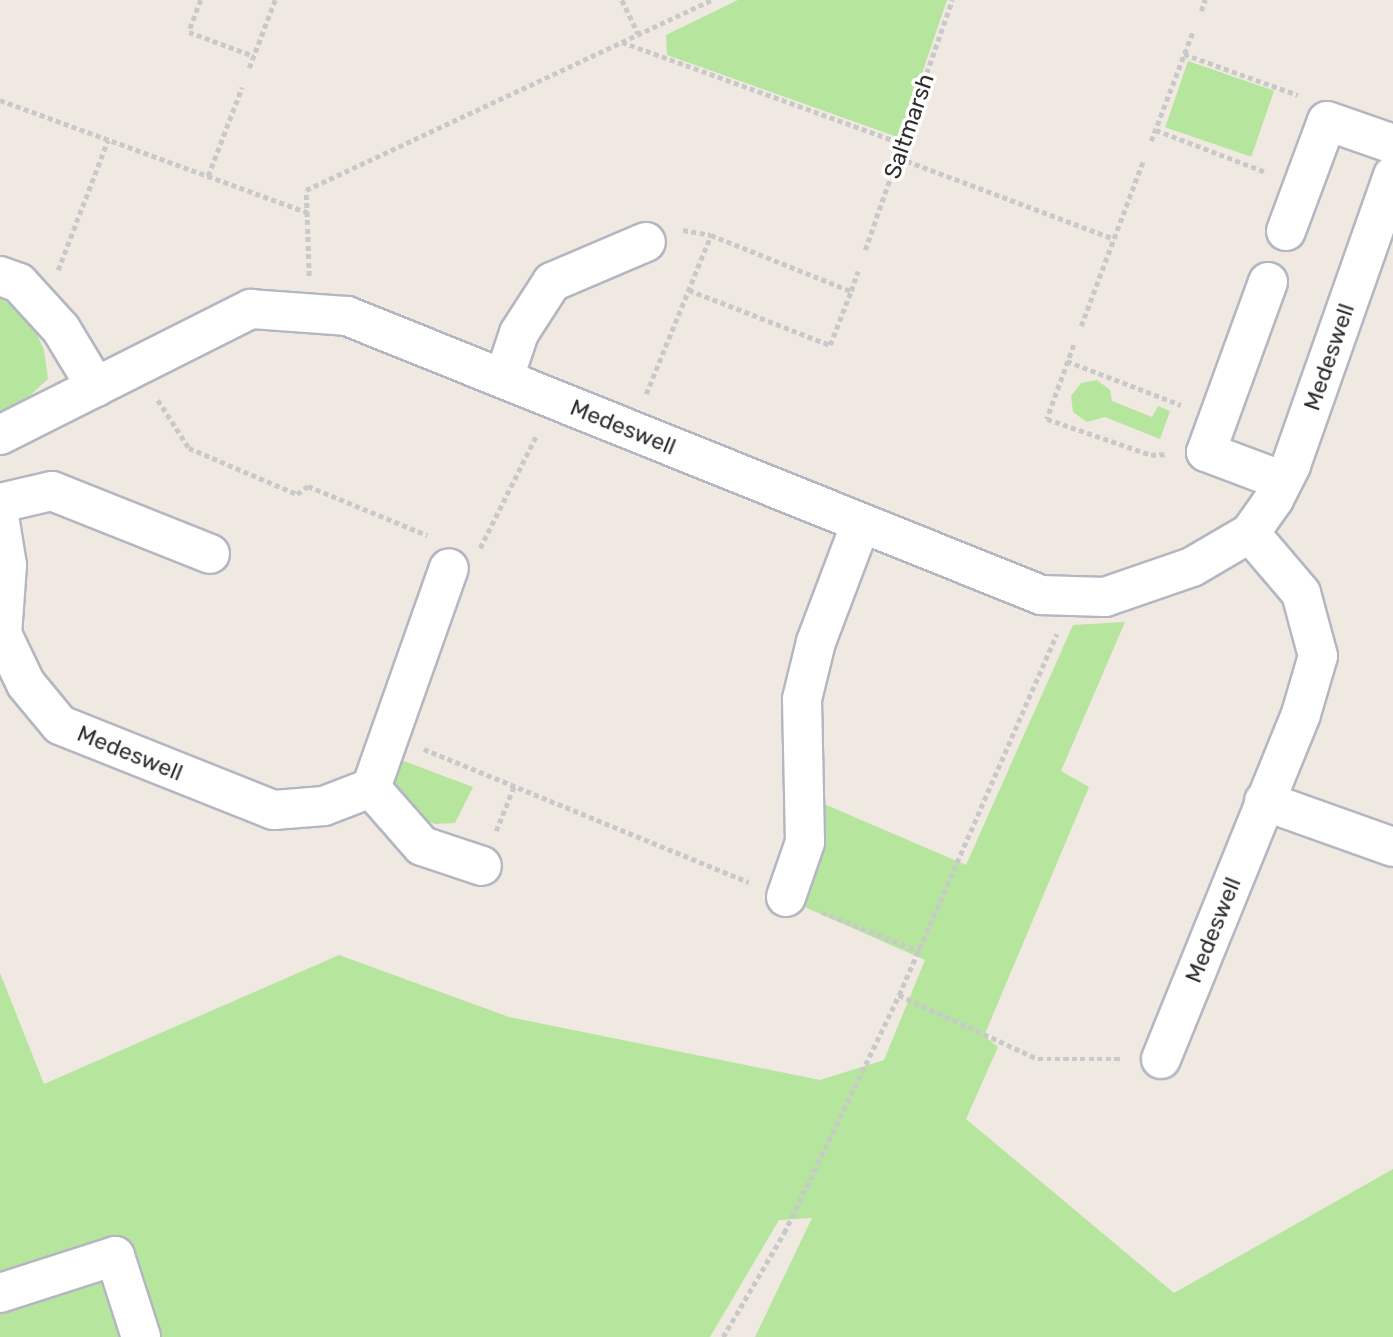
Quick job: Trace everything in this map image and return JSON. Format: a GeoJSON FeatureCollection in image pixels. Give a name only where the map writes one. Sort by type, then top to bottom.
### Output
{"type":"FeatureCollection","features":[{"type":"Feature","properties":{"kind":"street"},"geometry":{"type":"LineString","coordinates":[[1286,231],[1327,121],[1393,144]]}},
{"type":"Feature","properties":{"kind":"street","name":"Medeswell"},"geometry":{"type":"LineString","coordinates":[[0,435],[251,309],[347,316],[1041,595],[1105,597],[1192,567],[1250,533],[1283,481],[1393,175]]}},
{"type":"Feature","properties":{"kind":"street"},"geometry":{"type":"LineString","coordinates":[[504,378],[519,333],[552,282],[646,242]]}},
{"type":"Feature","properties":{"kind":"street"},"geometry":{"type":"LineString","coordinates":[[0,276],[19,283],[61,329],[96,387]]}},
{"type":"Feature","properties":{"kind":"street"},"geometry":{"type":"LineString","coordinates":[[1268,282],[1212,436],[1283,481]]}},
{"type":"Feature","properties":{"kind":"street"},"geometry":{"type":"LineString","coordinates":[[0,503],[52,491],[210,554]]}},
{"type":"Feature","properties":{"kind":"street","name":"Medeswell"},"geometry":{"type":"LineString","coordinates":[[0,522],[7,565],[2,634],[8,666],[60,725],[274,810],[324,806],[371,788]]}},
{"type":"Feature","properties":{"kind":"street"},"geometry":{"type":"LineString","coordinates":[[786,897],[805,842],[802,699],[816,642],[861,523]]}},
{"type":"Feature","properties":{"kind":"street","name":"Medeswell"},"geometry":{"type":"LineString","coordinates":[[1161,1059],[1301,714],[1318,656],[1301,593],[1250,533]]}},
{"type":"Feature","properties":{"kind":"street"},"geometry":{"type":"LineString","coordinates":[[449,568],[371,788],[422,846],[482,866]]}},
{"type":"Feature","properties":{"kind":"street"},"geometry":{"type":"LineString","coordinates":[[1264,801],[1393,847]]}},
{"type":"Feature","properties":{"kind":"street"},"geometry":{"type":"LineString","coordinates":[[0,1293],[115,1256],[141,1337]]}},
{"type":"Feature","properties":{"kind":"path"},"geometry":{"type":"LineString","coordinates":[[201,0],[189,32],[254,56]]}},
{"type":"Feature","properties":{"kind":"path"},"geometry":{"type":"LineString","coordinates":[[249,68],[275,0]]}},
{"type":"Feature","properties":{"kind":"path"},"geometry":{"type":"LineString","coordinates":[[622,0],[638,33]]}},
{"type":"Feature","properties":{"kind":"path"},"geometry":{"type":"LineString","coordinates":[[309,312],[306,190],[711,0]]}},
{"type":"Feature","properties":{"kind":"path","name":"Saltmarsh"},"geometry":{"type":"LineString","coordinates":[[865,250],[952,0]]}},
{"type":"Feature","properties":{"kind":"path"},"geometry":{"type":"LineString","coordinates":[[1201,11],[1205,0]]}},
{"type":"Feature","properties":{"kind":"path"},"geometry":{"type":"LineString","coordinates":[[1151,141],[1193,31]]}},
{"type":"Feature","properties":{"kind":"path"},"geometry":{"type":"LineString","coordinates":[[621,42],[904,144]]}},
{"type":"Feature","properties":{"kind":"path"},"geometry":{"type":"LineString","coordinates":[[1184,54],[1302,96]]}},
{"type":"Feature","properties":{"kind":"path"},"geometry":{"type":"LineString","coordinates":[[208,176],[242,88]]}},
{"type":"Feature","properties":{"kind":"path"},"geometry":{"type":"LineString","coordinates":[[0,100],[308,213]]}},
{"type":"Feature","properties":{"kind":"path"},"geometry":{"type":"LineString","coordinates":[[1156,130],[1303,186]]}},
{"type":"Feature","properties":{"kind":"path"},"geometry":{"type":"LineString","coordinates":[[43,310],[108,140]]}},
{"type":"Feature","properties":{"kind":"path"},"geometry":{"type":"LineString","coordinates":[[899,158],[1114,239]]}},
{"type":"Feature","properties":{"kind":"path"},"geometry":{"type":"LineString","coordinates":[[1081,326],[1143,161]]}},
{"type":"Feature","properties":{"kind":"path"},"geometry":{"type":"LineString","coordinates":[[646,242],[690,228],[851,291]]}},
{"type":"Feature","properties":{"kind":"path"},"geometry":{"type":"LineString","coordinates":[[631,431],[711,235]]}},
{"type":"Feature","properties":{"kind":"path"},"geometry":{"type":"LineString","coordinates":[[689,290],[830,345],[858,271]]}},
{"type":"Feature","properties":{"kind":"path"},"geometry":{"type":"LineString","coordinates":[[1074,345],[1047,419],[1152,455],[1212,436]]}},
{"type":"Feature","properties":{"kind":"path"},"geometry":{"type":"LineString","coordinates":[[1067,361],[1212,436]]}},
{"type":"Feature","properties":{"kind":"path"},"geometry":{"type":"LineString","coordinates":[[139,366],[189,448],[297,494],[308,486],[445,543],[449,568],[466,577],[554,398]]}},
{"type":"Feature","properties":{"kind":"path"},"geometry":{"type":"LineString","coordinates":[[723,1337],[785,1233],[899,995],[1073,598]]}},
{"type":"Feature","properties":{"kind":"path"},"geometry":{"type":"LineString","coordinates":[[390,735],[919,951]]}},
{"type":"Feature","properties":{"kind":"path"},"geometry":{"type":"LineString","coordinates":[[482,866],[514,786]]}},
{"type":"Feature","properties":{"kind":"path"},"geometry":{"type":"LineString","coordinates":[[899,995],[1038,1059],[1161,1059]]}},
{"type":"Feature","properties":{"kind":"green space"},"geometry":{"type":"Polygon","coordinates":[[[738,0],[947,0],[900,138],[667,55],[666,35],[738,0]]]}},
{"type":"Feature","properties":{"kind":"green space"},"geometry":{"type":"Polygon","coordinates":[[[1188,61],[1274,91],[1251,157],[1165,127],[1188,61]]]}},
{"type":"Feature","properties":{"kind":"green space"},"geometry":{"type":"Polygon","coordinates":[[[0,298],[29,317],[44,350],[48,379],[25,400],[0,412],[0,298]]]}},
{"type":"Feature","properties":{"kind":"green space"},"geometry":{"type":"Polygon","coordinates":[[[1097,380],[1110,390],[1112,401],[1152,417],[1158,406],[1170,411],[1160,439],[1105,417],[1087,422],[1073,412],[1071,396],[1081,383],[1097,380]]]}},
{"type":"Feature","properties":{"kind":"green space"},"geometry":{"type":"Polygon","coordinates":[[[1125,622],[1061,771],[1089,787],[984,1036],[998,1047],[966,1119],[1174,1293],[1393,1169],[1393,1337],[755,1337],[812,1218],[779,1220],[710,1337],[0,1337],[0,973],[44,1084],[339,955],[509,1017],[820,1080],[884,1060],[925,960],[784,898],[824,804],[966,865],[1073,625],[1125,622]]]}},
{"type":"Feature","properties":{"kind":"green space"},"geometry":{"type":"Polygon","coordinates":[[[401,760],[473,787],[455,823],[435,824],[413,815],[389,786],[401,760]]]}}]}
